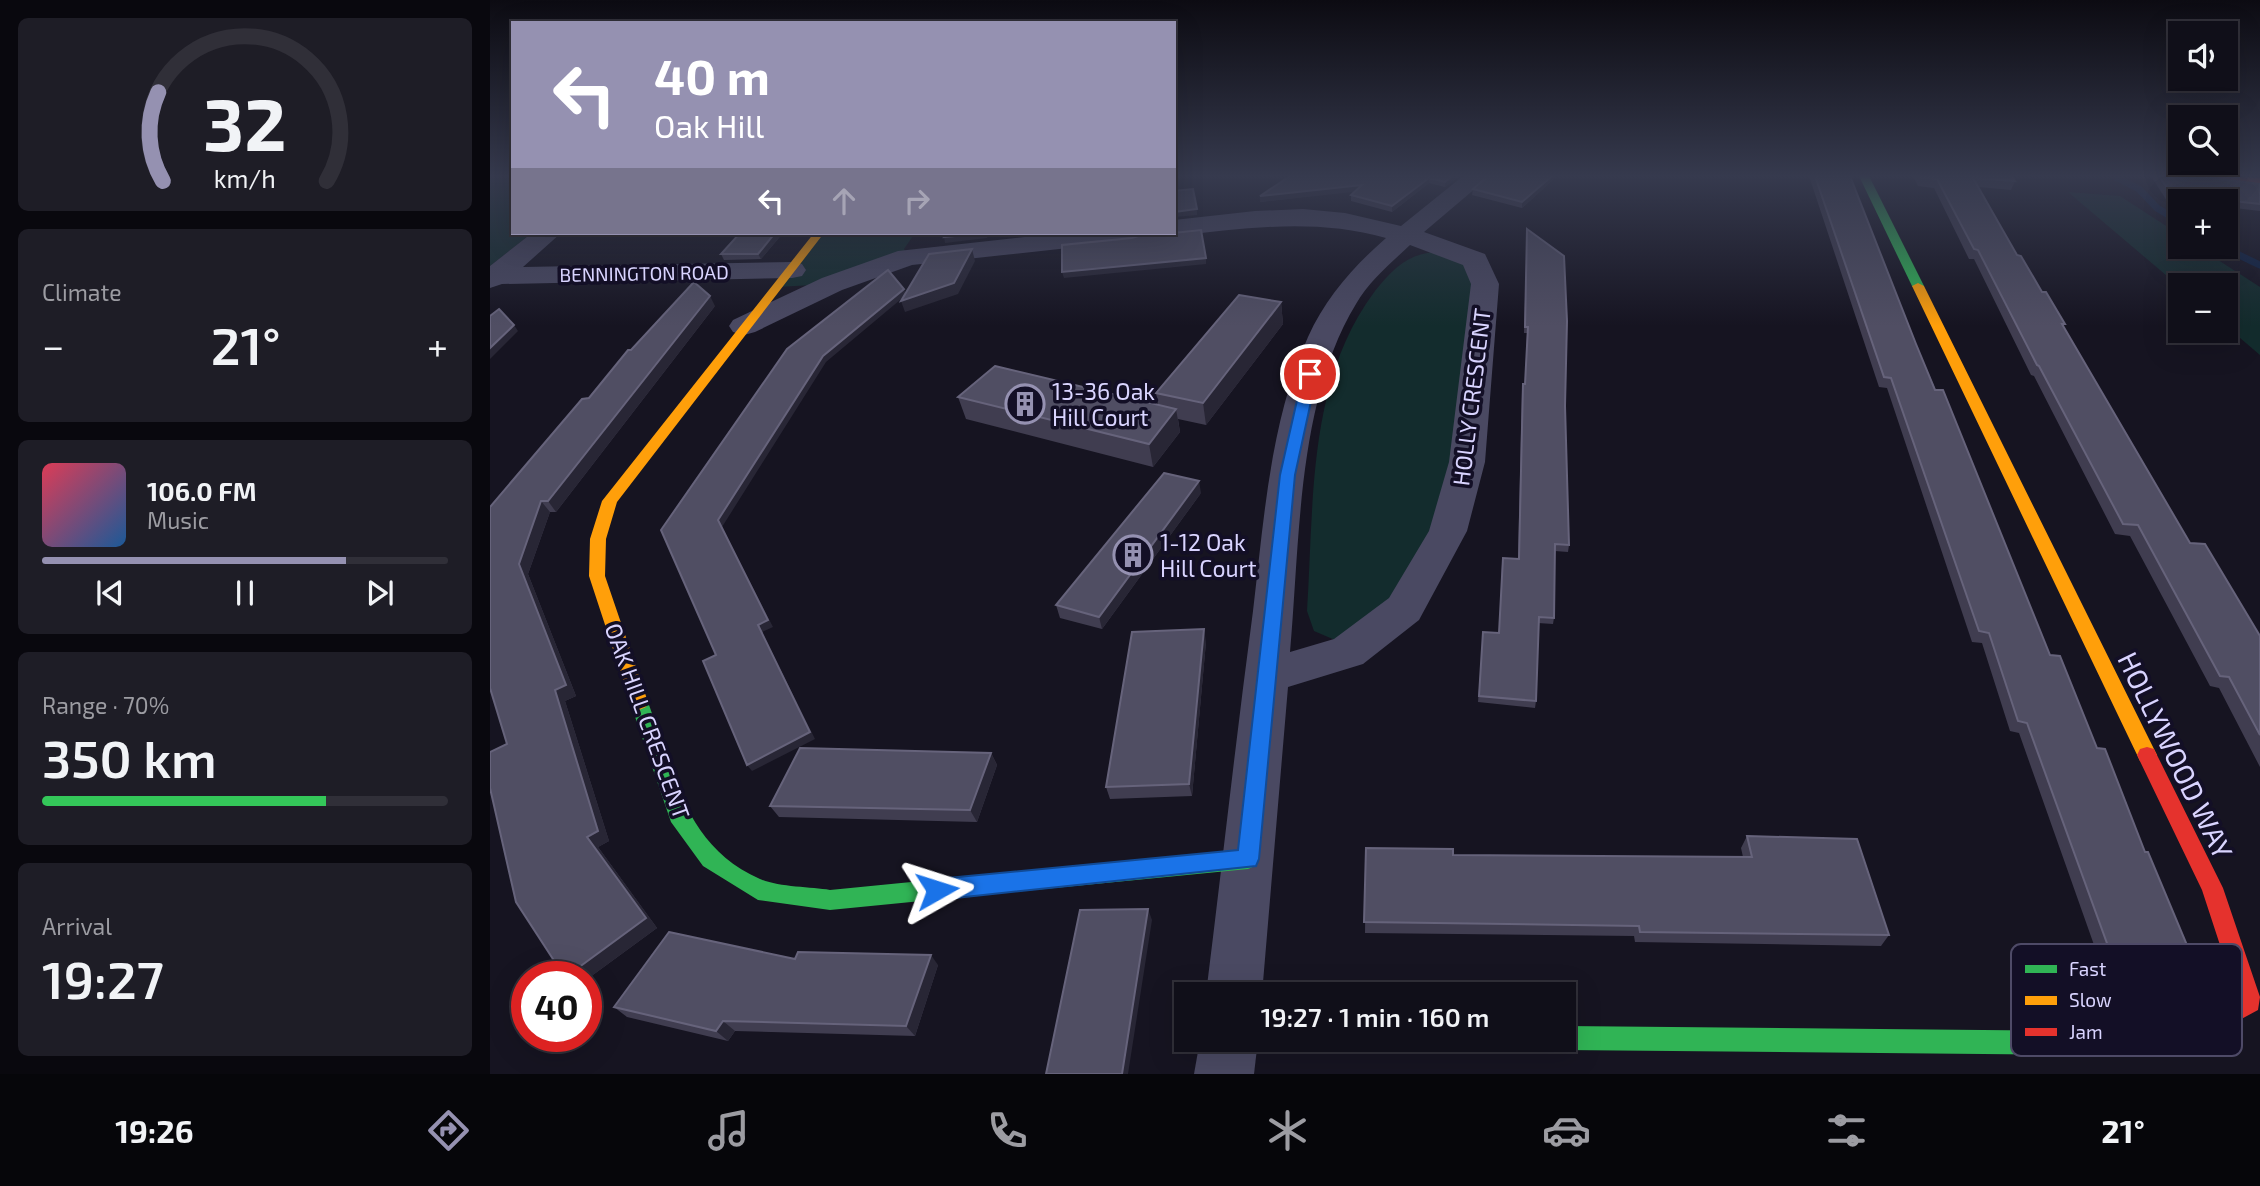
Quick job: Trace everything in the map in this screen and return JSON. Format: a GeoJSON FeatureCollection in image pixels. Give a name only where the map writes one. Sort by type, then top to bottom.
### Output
{"type":"FeatureCollection","features":[{"type":"Feature","properties":{"kind":"street"},"geometry":{"type":"LineString","coordinates":[[1176,228],[1196,226]]}},
{"type":"Feature","properties":{"kind":"street"},"geometry":{"type":"LineString","coordinates":[[1363,226],[1407,236]]}},
{"type":"Feature","properties":{"kind":"street"},"geometry":{"type":"LineString","coordinates":[[1235,982],[1287,475],[1310,374],[1329,326],[1343,300],[1372,267],[1419,226]]}},
{"type":"Feature","properties":{"kind":"street","name":"HOLLYWOOD WAY"},"geometry":{"type":"LineString","coordinates":[[1888,226],[2212,888],[2230,944]]}},
{"type":"Feature","properties":{"kind":"street"},"geometry":{"type":"LineString","coordinates":[[493,278],[546,235]]}},
{"type":"Feature","properties":{"kind":"street","name":"OAK HILL CRESCENT"},"geometry":{"type":"LineString","coordinates":[[818,235],[610,501],[598,539],[597,576],[678,816],[710,859],[758,890],[830,900],[1248,859]]}},
{"type":"Feature","properties":{"kind":"street","name":"OAK HILL CRESCENT"},"geometry":{"type":"LineString","coordinates":[[744,326],[911,245],[1095,235]]}},
{"type":"Feature","properties":{"kind":"street","name":"HOLLY CRESCENT"},"geometry":{"type":"LineString","coordinates":[[1267,669],[1288,670],[1348,652],[1404,609],[1448,531],[1467,462],[1485,284],[1475,260],[1444,246],[1407,236]]}},
{"type":"Feature","properties":{"kind":"street","name":"BENNINGTON ROAD"},"geometry":{"type":"LineString","coordinates":[[493,278],[792,270]]}},
{"type":"Feature","properties":{"kind":"street","name":"HOLLYWOOD WAY"},"geometry":{"type":"LineString","coordinates":[[2242,980],[2249,1002],[2242,1006]]}},
{"type":"Feature","properties":{"kind":"street","name":"HOLLYWOOD WAY"},"geometry":{"type":"LineString","coordinates":[[1576,1038],[2011,1042]]}},
{"type":"Feature","properties":{"kind":"street"},"geometry":{"type":"LineString","coordinates":[[1224,1074],[1227,1052]]}},
{"type":"Feature","properties":{"kind":"green space"},"geometry":{"type":"Polygon","coordinates":[[[490,226],[511,226],[511,235],[529,235],[490,266],[490,226]]]}},
{"type":"Feature","properties":{"kind":"green space"},"geometry":{"type":"Polygon","coordinates":[[[2108,226],[2166,226],[2168,259],[2217,259],[2260,287],[2260,355],[2238,336],[2238,273],[2168,273],[2168,277],[2108,226]]]}},
{"type":"Feature","properties":{"kind":"green space"},"geometry":{"type":"Polygon","coordinates":[[[817,235],[914,235],[904,249],[908,257],[832,284],[777,287],[817,235]]]}},
{"type":"Feature","properties":{"kind":"green space"},"geometry":{"type":"Polygon","coordinates":[[[1435,252],[1467,265],[1473,290],[1456,481],[1400,596],[1335,640],[1314,631],[1307,611],[1314,486],[1325,404],[1337,364],[1353,326],[1375,291],[1401,264],[1416,256],[1435,252]]]}},
{"type":"Feature","properties":{"kind":"building"},"geometry":{"type":"Polygon","coordinates":[[[1832,226],[1870,226],[1935,390],[1943,390],[2050,655],[2060,656],[2097,748],[2105,749],[2145,852],[2148,852],[2187,944],[2107,944],[2027,723],[2018,721],[1989,633],[1979,631],[1891,378],[1884,377],[1832,226]]]}},
{"type":"Feature","properties":{"kind":"building"},"geometry":{"type":"Polygon","coordinates":[[[1962,226],[2000,226],[2042,292],[2046,292],[2190,543],[2205,544],[2260,636],[2260,735],[2229,677],[2220,676],[2138,525],[2123,524],[1978,250],[1974,249],[1962,226]]]}},
{"type":"Feature","properties":{"kind":"building"},"geometry":{"type":"Polygon","coordinates":[[[1527,229],[1564,256],[1567,321],[1565,406],[1569,545],[1555,544],[1554,618],[1539,617],[1536,701],[1479,696],[1483,632],[1499,633],[1503,558],[1519,559],[1523,384],[1528,327],[1525,327],[1527,229]]]}},
{"type":"Feature","properties":{"kind":"building"},"geometry":{"type":"Polygon","coordinates":[[[1201,230],[1206,258],[1062,272],[1062,245],[1142,235],[1176,235],[1176,233],[1201,230]]]}},
{"type":"Feature","properties":{"kind":"building"},"geometry":{"type":"Polygon","coordinates":[[[738,235],[773,235],[758,254],[721,254],[738,235]]]}},
{"type":"Feature","properties":{"kind":"building"},"geometry":{"type":"Polygon","coordinates":[[[972,249],[954,283],[901,301],[929,254],[972,249]]]}},
{"type":"Feature","properties":{"kind":"building"},"geometry":{"type":"Polygon","coordinates":[[[888,270],[904,289],[823,356],[718,520],[768,620],[758,625],[810,732],[747,765],[703,661],[716,655],[661,530],[787,349],[888,270]]]}},
{"type":"Feature","properties":{"kind":"building"},"geometry":{"type":"Polygon","coordinates":[[[694,282],[710,296],[548,501],[541,501],[519,564],[566,685],[555,690],[598,831],[587,837],[646,918],[587,961],[554,961],[516,902],[490,788],[490,752],[507,744],[490,688],[490,507],[582,399],[589,398],[628,350],[631,350],[694,282]]]}},
{"type":"Feature","properties":{"kind":"building"},"geometry":{"type":"Polygon","coordinates":[[[1239,295],[1281,302],[1203,403],[1156,393],[1239,295]]]}},
{"type":"Feature","properties":{"kind":"building"},"geometry":{"type":"Polygon","coordinates":[[[499,309],[514,325],[490,348],[490,316],[499,309]]]}},
{"type":"Feature","properties":{"kind":"building"},"geometry":{"type":"Polygon","coordinates":[[[995,366],[1176,409],[1149,444],[958,397],[995,366]]]}},
{"type":"Feature","properties":{"kind":"building","name":"1-12 Oak Hill Court"},"geometry":{"type":"Polygon","coordinates":[[[1164,473],[1199,481],[1099,617],[1056,605],[1164,473]]]}},
{"type":"Feature","properties":{"kind":"building"},"geometry":{"type":"Polygon","coordinates":[[[1204,629],[1189,784],[1106,787],[1132,632],[1204,629]]]}},
{"type":"Feature","properties":{"kind":"building"},"geometry":{"type":"Polygon","coordinates":[[[800,748],[991,753],[970,810],[770,806],[800,748]]]}},
{"type":"Feature","properties":{"kind":"building"},"geometry":{"type":"Polygon","coordinates":[[[1747,836],[1857,839],[1889,935],[1640,932],[1639,926],[1364,922],[1366,848],[1453,849],[1453,855],[1752,857],[1747,836]]]}},
{"type":"Feature","properties":{"kind":"building"},"geometry":{"type":"Polygon","coordinates":[[[1148,909],[1122,1074],[1046,1074],[1080,910],[1148,909]]]}},
{"type":"Feature","properties":{"kind":"building"},"geometry":{"type":"Polygon","coordinates":[[[669,932],[795,959],[798,952],[931,955],[906,1026],[723,1021],[716,1031],[614,1007],[669,932]]]}},
{"type":"Feature","properties":{"kind":"waterway"},"geometry":{"type":"LineString","coordinates":[[2238,255],[2260,265]]}},
{"type":"Feature","properties":{"kind":"traffic: fast"},"geometry":{"type":"LineString","coordinates":[[1889,226],[1918,286]]}},
{"type":"Feature","properties":{"kind":"traffic: fast"},"geometry":{"type":"LineString","coordinates":[[639,702],[678,816],[710,859],[758,890],[830,900],[1248,859]]}},
{"type":"Feature","properties":{"kind":"traffic: fast"},"geometry":{"type":"LineString","coordinates":[[1576,1038],[2011,1042]]}},
{"type":"Feature","properties":{"kind":"traffic: slow"},"geometry":{"type":"LineString","coordinates":[[639,702],[597,576],[598,539],[610,501],[817,235]]}},
{"type":"Feature","properties":{"kind":"traffic: slow"},"geometry":{"type":"LineString","coordinates":[[1918,286],[2147,755]]}},
{"type":"Feature","properties":{"kind":"traffic: jam"},"geometry":{"type":"LineString","coordinates":[[2147,755],[2212,888],[2231,944]]}},
{"type":"Feature","properties":{"kind":"traffic: jam"},"geometry":{"type":"LineString","coordinates":[[2242,978],[2250,1002],[2242,1006]]}},
{"type":"Feature","properties":{"kind":"place","name":"13-36 Oak Hill Court"},"geometry":{"type":"Point","coordinates":[1025,404]}},
{"type":"Feature","properties":{"kind":"place","name":"1-12 Oak Hill Court"},"geometry":{"type":"Point","coordinates":[1133,555]}},
{"type":"Feature","properties":{"kind":"route"},"geometry":{"type":"LineString","coordinates":[[937,890],[1248,859],[1287,475],[1310,374]]}}]}
